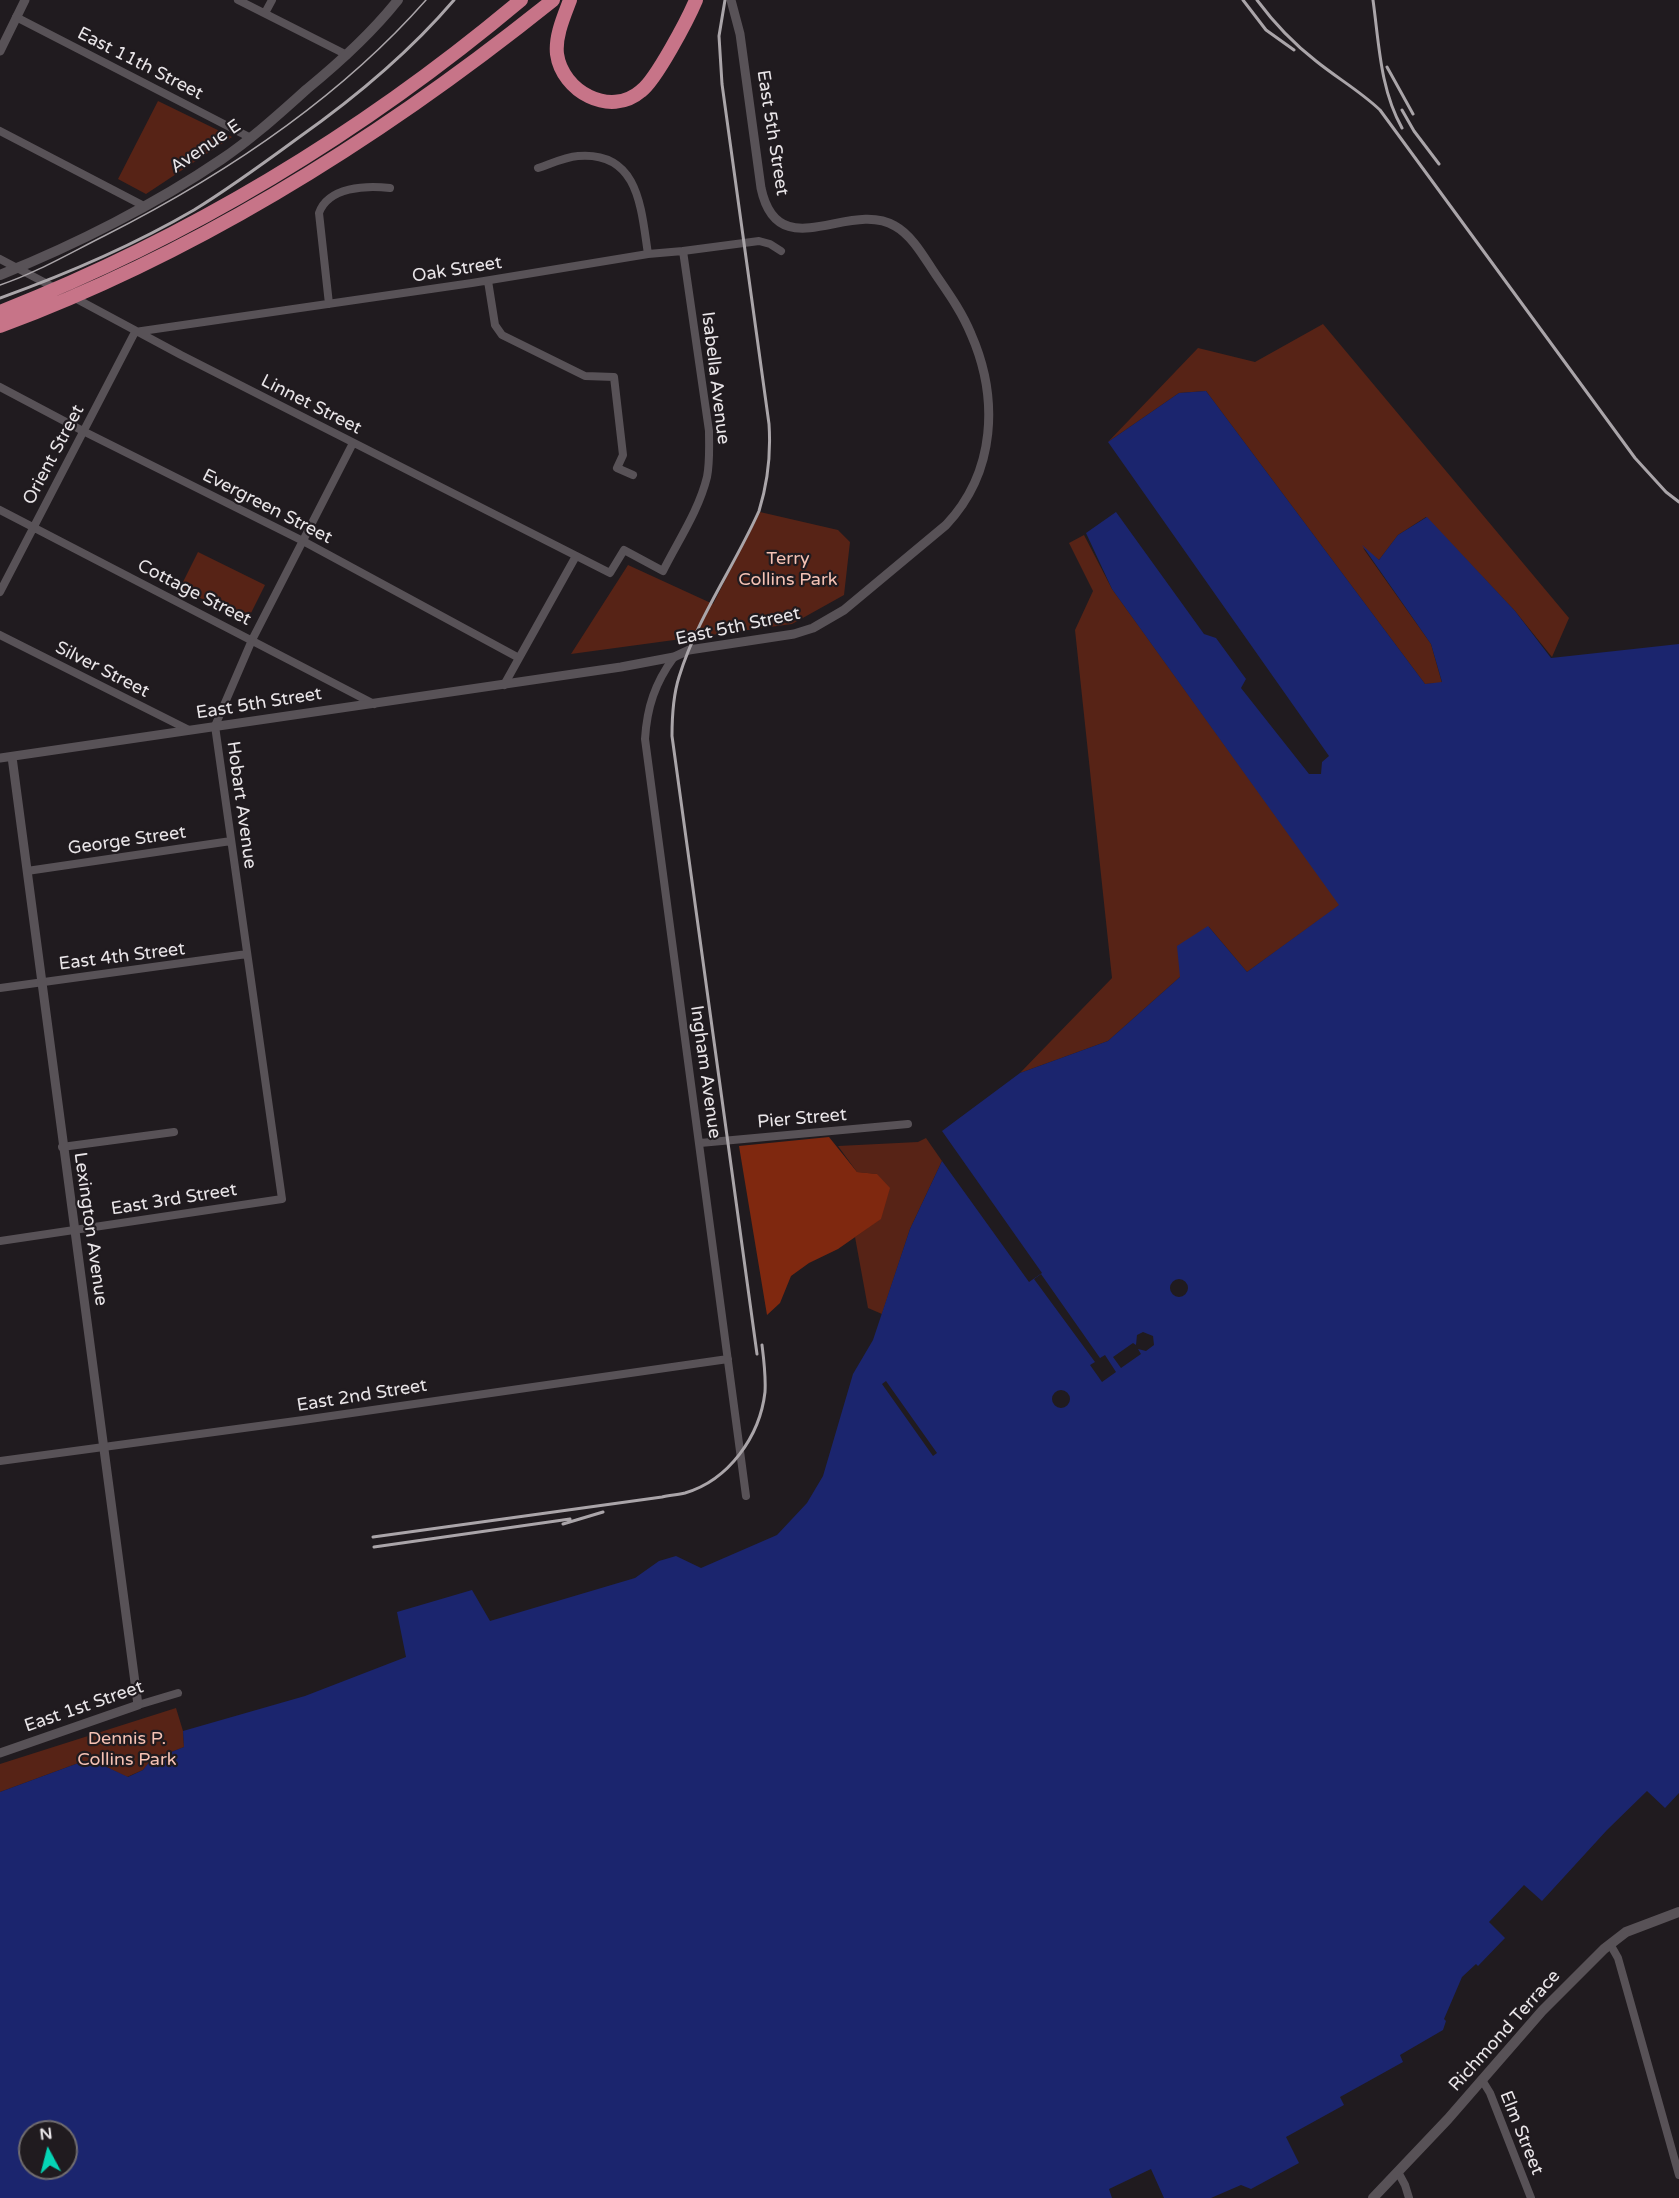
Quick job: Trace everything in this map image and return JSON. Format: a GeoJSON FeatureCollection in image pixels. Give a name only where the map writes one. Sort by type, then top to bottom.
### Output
{"type":"FeatureCollection","features":[{"type":"Feature","properties":{"kind":"highway"},"geometry":{"type":"LineString","coordinates":[[0,312],[79,279],[174,234],[235,200],[295,164],[410,86],[521,0]]}},
{"type":"Feature","properties":{"kind":"highway"},"geometry":{"type":"LineString","coordinates":[[0,326],[95,288],[216,228],[336,157],[452,78],[553,0]]}},
{"type":"Feature","properties":{"kind":"highway"},"geometry":{"type":"LineString","coordinates":[[570,0],[559,33],[557,52],[561,69],[568,82],[581,93],[595,99],[612,102],[641,92],[653,78],[696,0]]}},
{"type":"Feature","properties":{"kind":"main road","name":"Avenue E"},"geometry":{"type":"LineString","coordinates":[[0,275],[39,259],[144,206],[222,159],[251,138],[347,56],[398,0]]}},
{"type":"Feature","properties":{"kind":"main road","name":"Richmond Terrace"},"geometry":{"type":"LineString","coordinates":[[1373,2198],[1553,2000],[1610,1944],[1633,1929],[1679,1912]]}},
{"type":"Feature","properties":{"kind":"street"},"geometry":{"type":"LineString","coordinates":[[0,51],[25,0]]}},
{"type":"Feature","properties":{"kind":"street"},"geometry":{"type":"LineString","coordinates":[[238,0],[347,56]]}},
{"type":"Feature","properties":{"kind":"street"},"geometry":{"type":"LineString","coordinates":[[265,13],[272,0]]}},
{"type":"Feature","properties":{"kind":"street","name":"East 5th Street"},"geometry":{"type":"LineString","coordinates":[[0,758],[504,685],[674,657],[698,648],[794,634],[813,628],[844,610],[961,510],[972,491],[987,441],[989,413],[980,356],[956,305],[912,241],[896,226],[878,219],[806,229],[791,228],[782,224],[771,214],[764,203],[740,34],[731,0]]}},
{"type":"Feature","properties":{"kind":"street","name":"East 11th Street"},"geometry":{"type":"LineString","coordinates":[[16,17],[251,138]]}},
{"type":"Feature","properties":{"kind":"street"},"geometry":{"type":"LineString","coordinates":[[0,131],[144,206]]}},
{"type":"Feature","properties":{"kind":"street"},"geometry":{"type":"LineString","coordinates":[[538,168],[576,156],[612,160],[628,174],[634,186],[642,208],[648,254]]}},
{"type":"Feature","properties":{"kind":"street"},"geometry":{"type":"LineString","coordinates":[[329,304],[319,213],[322,204],[333,195],[357,188],[375,186],[390,188]]}},
{"type":"Feature","properties":{"kind":"street","name":"Oak Street"},"geometry":{"type":"LineString","coordinates":[[135,332],[648,254],[759,240],[781,251]]}},
{"type":"Feature","properties":{"kind":"street","name":"Isabella Avenue"},"geometry":{"type":"LineString","coordinates":[[610,573],[624,550],[663,571],[707,478],[710,455],[709,431],[683,251]]}},
{"type":"Feature","properties":{"kind":"street","name":"Linnet Street"},"geometry":{"type":"LineString","coordinates":[[0,259],[135,332],[610,573]]}},
{"type":"Feature","properties":{"kind":"street"},"geometry":{"type":"LineString","coordinates":[[488,280],[495,325],[502,335],[585,376],[614,377],[623,455],[617,468],[633,475]]}},
{"type":"Feature","properties":{"kind":"street","name":"Orient Street"},"geometry":{"type":"LineString","coordinates":[[0,592],[135,332]]}},
{"type":"Feature","properties":{"kind":"street","name":"Evergreen Street"},"geometry":{"type":"LineString","coordinates":[[0,387],[303,541],[519,658]]}},
{"type":"Feature","properties":{"kind":"street","name":"Hobart Avenue"},"geometry":{"type":"LineString","coordinates":[[282,1199],[216,726],[252,640],[353,443]]}},
{"type":"Feature","properties":{"kind":"street","name":"Cottage Street"},"geometry":{"type":"LineString","coordinates":[[0,510],[374,704]]}},
{"type":"Feature","properties":{"kind":"street"},"geometry":{"type":"LineString","coordinates":[[504,685],[576,555]]}},
{"type":"Feature","properties":{"kind":"street","name":"Silver Street"},"geometry":{"type":"LineString","coordinates":[[0,635],[190,731]]}},
{"type":"Feature","properties":{"kind":"street","name":"Ingham Avenue"},"geometry":{"type":"LineString","coordinates":[[674,657],[655,688],[646,718],[645,739],[746,1496]]}},
{"type":"Feature","properties":{"kind":"street","name":"Lexington Avenue"},"geometry":{"type":"LineString","coordinates":[[12,757],[62,1147],[138,1705]]}},
{"type":"Feature","properties":{"kind":"street","name":"George Street"},"geometry":{"type":"LineString","coordinates":[[27,871],[231,842]]}},
{"type":"Feature","properties":{"kind":"street","name":"East 4th Street"},"geometry":{"type":"LineString","coordinates":[[0,988],[247,954]]}},
{"type":"Feature","properties":{"kind":"street","name":"Pier Street"},"geometry":{"type":"LineString","coordinates":[[700,1143],[908,1124]]}},
{"type":"Feature","properties":{"kind":"street"},"geometry":{"type":"LineString","coordinates":[[62,1147],[174,1132]]}},
{"type":"Feature","properties":{"kind":"street","name":"East 3rd Street"},"geometry":{"type":"LineString","coordinates":[[0,1241],[282,1199]]}},
{"type":"Feature","properties":{"kind":"street","name":"East 2nd Street"},"geometry":{"type":"LineString","coordinates":[[0,1461],[728,1359]]}},
{"type":"Feature","properties":{"kind":"street","name":"East 1st Street"},"geometry":{"type":"LineString","coordinates":[[0,1753],[178,1693]]}},
{"type":"Feature","properties":{"kind":"street"},"geometry":{"type":"LineString","coordinates":[[1610,1944],[1618,1958],[1679,2175]]}},
{"type":"Feature","properties":{"kind":"street","name":"Elm Street"},"geometry":{"type":"LineString","coordinates":[[1482,2080],[1490,2093],[1531,2198]]}},
{"type":"Feature","properties":{"kind":"street"},"geometry":{"type":"LineString","coordinates":[[1398,2172],[1409,2198]]}},
{"type":"Feature","properties":{"kind":"green space"},"geometry":{"type":"Polygon","coordinates":[[[158,101],[232,137],[146,194],[118,179],[158,101]]]}},
{"type":"Feature","properties":{"kind":"green space"},"geometry":{"type":"Polygon","coordinates":[[[1323,324],[1569,618],[1552,657],[1515,611],[1426,517],[1398,535],[1379,560],[1363,548],[1431,644],[1442,683],[1425,684],[1206,391],[1179,393],[1108,442],[1198,348],[1255,362],[1323,324]]]}},
{"type":"Feature","properties":{"kind":"green space","name":"Terry Collins Park"},"geometry":{"type":"Polygon","coordinates":[[[760,512],[838,530],[850,542],[844,595],[792,624],[571,654],[628,565],[713,604],[760,512]]]}},
{"type":"Feature","properties":{"kind":"green space"},"geometry":{"type":"Polygon","coordinates":[[[1084,535],[1112,589],[1340,905],[1247,972],[1209,927],[1180,977],[1108,1041],[1020,1073],[1112,978],[1075,630],[1093,591],[1069,543],[1084,535]]]}},
{"type":"Feature","properties":{"kind":"green space"},"geometry":{"type":"Polygon","coordinates":[[[198,552],[265,585],[247,621],[180,588],[198,552]]]}},
{"type":"Feature","properties":{"kind":"green space"},"geometry":{"type":"Polygon","coordinates":[[[926,1138],[942,1161],[910,1229],[882,1314],[868,1308],[855,1237],[880,1219],[877,1174],[857,1172],[838,1146],[918,1142],[926,1138]]]}},
{"type":"Feature","properties":{"kind":"green space","name":"Dennis P. Collins Park"},"geometry":{"type":"Polygon","coordinates":[[[176,1708],[183,1731],[184,1747],[152,1760],[143,1770],[127,1777],[98,1763],[90,1764],[84,1761],[0,1792],[0,1764],[176,1708]]]}},
{"type":"Feature","properties":{"kind":"shaded area"},"geometry":{"type":"Polygon","coordinates":[[[1206,391],[1425,684],[1442,682],[1431,644],[1362,545],[1379,560],[1398,535],[1427,517],[1515,611],[1551,658],[1679,644],[1679,1793],[1665,1808],[1647,1791],[1607,1830],[1542,1901],[1524,1885],[1489,1922],[1505,1938],[1478,1966],[1476,1964],[1462,1977],[1444,2019],[1446,2021],[1443,2030],[1400,2055],[1403,2062],[1340,2097],[1344,2105],[1286,2137],[1299,2163],[1251,2189],[1241,2185],[1211,2198],[1164,2198],[1151,2169],[1109,2189],[1112,2198],[0,2198],[0,1792],[84,1761],[90,1764],[98,1763],[128,1777],[143,1770],[151,1760],[184,1747],[183,1731],[305,1696],[406,1657],[397,1612],[472,1590],[490,1621],[635,1578],[659,1561],[676,1556],[701,1568],[777,1535],[807,1503],[823,1476],[853,1374],[873,1340],[910,1229],[942,1161],[1029,1282],[1042,1273],[942,1131],[1020,1073],[1108,1041],[1180,977],[1177,946],[1208,926],[1247,972],[1339,905],[1112,589],[1086,533],[1116,512],[1204,634],[1216,638],[1246,679],[1241,688],[1309,774],[1321,774],[1322,762],[1329,756],[1108,442],[1179,393],[1206,391]]]}},
{"type":"Feature","properties":{"kind":"shaded area"},"geometry":{"type":"Polygon","coordinates":[[[829,1137],[857,1172],[877,1174],[890,1188],[881,1219],[838,1249],[809,1263],[791,1276],[780,1303],[767,1315],[739,1146],[829,1137]]]}},
{"type":"Feature","properties":{"kind":"pier"},"geometry":{"type":"Polygon","coordinates":[[[1041,1274],[1100,1358],[1105,1355],[1116,1372],[1102,1382],[1090,1365],[1095,1362],[1034,1279],[1041,1274]]]}},
{"type":"Feature","properties":{"kind":"pier"},"geometry":{"type":"Polygon","coordinates":[[[1179,1279],[1185,1282],[1188,1288],[1185,1294],[1179,1297],[1173,1294],[1170,1288],[1173,1282],[1179,1279]]]}},
{"type":"Feature","properties":{"kind":"pier"},"geometry":{"type":"Polygon","coordinates":[[[1143,1332],[1153,1336],[1154,1345],[1146,1351],[1138,1349],[1141,1354],[1121,1368],[1113,1357],[1133,1343],[1136,1345],[1137,1335],[1143,1332]]]}},
{"type":"Feature","properties":{"kind":"pier"},"geometry":{"type":"Polygon","coordinates":[[[886,1381],[937,1453],[933,1456],[882,1384],[886,1381]]]}},
{"type":"Feature","properties":{"kind":"pier"},"geometry":{"type":"Polygon","coordinates":[[[1061,1390],[1067,1393],[1070,1399],[1067,1405],[1061,1408],[1055,1405],[1052,1399],[1055,1393],[1061,1390]]]}},
{"type":"Feature","properties":{"kind":"tram line"},"geometry":{"type":"LineString","coordinates":[[0,285],[40,269],[148,213],[235,162],[316,103],[355,71],[426,0]]}},
{"type":"Feature","properties":{"kind":"railway"},"geometry":{"type":"LineString","coordinates":[[0,298],[123,247],[171,223],[221,193],[361,91],[400,57],[454,0]]}},
{"type":"Feature","properties":{"kind":"railway"},"geometry":{"type":"LineString","coordinates":[[725,0],[719,36],[722,84],[769,424],[770,446],[767,479],[759,511],[706,613],[679,677],[673,706],[672,736],[757,1354]]}},
{"type":"Feature","properties":{"kind":"railway"},"geometry":{"type":"LineString","coordinates":[[1243,0],[1266,30],[1294,50]]}},
{"type":"Feature","properties":{"kind":"railway"},"geometry":{"type":"LineString","coordinates":[[1257,0],[1299,47],[1380,110],[1635,458],[1666,492],[1679,502]]}},
{"type":"Feature","properties":{"kind":"railway"},"geometry":{"type":"LineString","coordinates":[[1373,0],[1385,82],[1402,128]]}},
{"type":"Feature","properties":{"kind":"railway"},"geometry":{"type":"LineString","coordinates":[[1387,67],[1413,114]]}},
{"type":"Feature","properties":{"kind":"railway"},"geometry":{"type":"LineString","coordinates":[[1402,110],[1414,131],[1439,164]]}},
{"type":"Feature","properties":{"kind":"railway"},"geometry":{"type":"LineString","coordinates":[[373,1537],[662,1497],[685,1493],[701,1487],[715,1478],[740,1454],[757,1425],[765,1392],[762,1345]]}},
{"type":"Feature","properties":{"kind":"railway"},"geometry":{"type":"LineString","coordinates":[[563,1524],[603,1512]]}},
{"type":"Feature","properties":{"kind":"railway"},"geometry":{"type":"LineString","coordinates":[[374,1547],[570,1519]]}}]}
